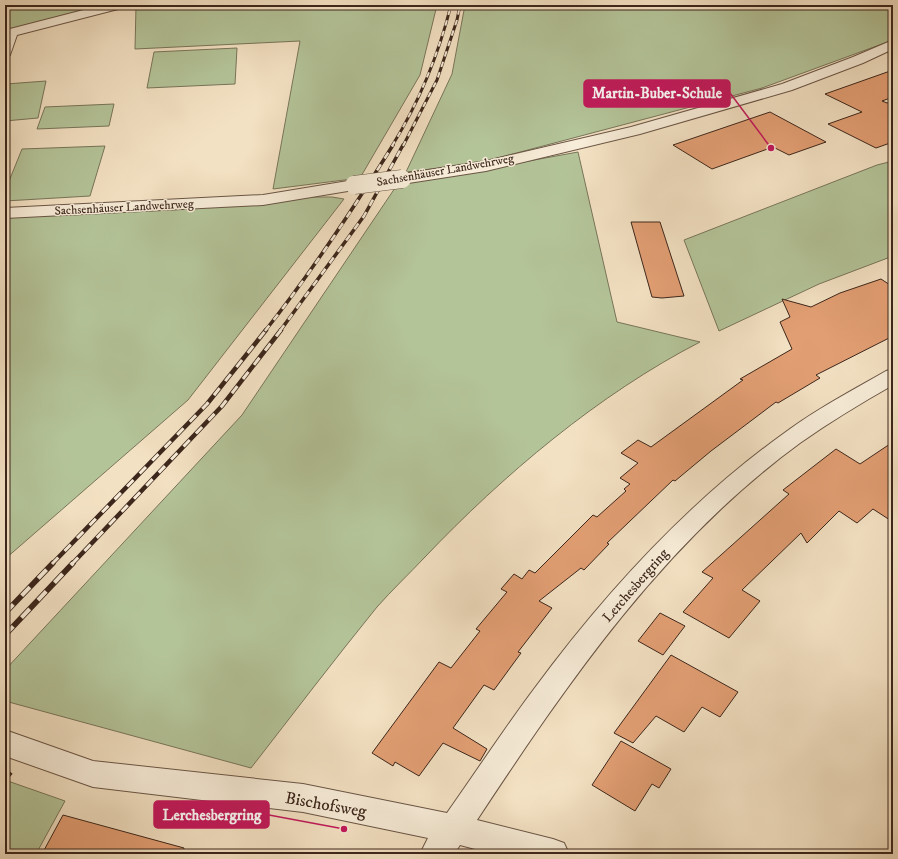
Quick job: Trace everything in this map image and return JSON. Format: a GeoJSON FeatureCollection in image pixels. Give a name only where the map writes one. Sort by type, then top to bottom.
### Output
{"type":"FeatureCollection","features":[{"type":"Feature","properties":{"kind":"street"},"geometry":{"type":"LineString","coordinates":[[5,52],[11,33],[118,5]]}},
{"type":"Feature","properties":{"kind":"street","name":"Sachsenhäuser Landwehrweg"},"geometry":{"type":"LineString","coordinates":[[5,213],[262,200],[486,166],[635,131],[787,87],[858,60],[893,44]]}},
{"type":"Feature","properties":{"kind":"street","name":"Lerchesbergring"},"geometry":{"type":"LineString","coordinates":[[436,854],[550,690],[613,608],[678,536],[743,476],[809,425],[867,389],[893,376]]}},
{"type":"Feature","properties":{"kind":"street","name":"Bischofsweg"},"geometry":{"type":"LineString","coordinates":[[5,743],[93,774],[302,798],[454,829],[553,854]]}},
{"type":"Feature","properties":{"kind":"green space"},"geometry":{"type":"Polygon","coordinates":[[[5,5],[105,5],[5,36],[5,5]]]}},
{"type":"Feature","properties":{"kind":"green space"},"geometry":{"type":"Polygon","coordinates":[[[437,5],[420,75],[360,178],[273,189],[300,41],[135,49],[136,6],[437,5]]]}},
{"type":"Feature","properties":{"kind":"green space"},"geometry":{"type":"Polygon","coordinates":[[[465,5],[893,5],[893,40],[762,88],[475,164],[406,172],[452,74],[465,5]]]}},
{"type":"Feature","properties":{"kind":"green space"},"geometry":{"type":"Polygon","coordinates":[[[237,48],[235,84],[147,88],[154,52],[237,48]]]}},
{"type":"Feature","properties":{"kind":"green space"},"geometry":{"type":"Polygon","coordinates":[[[46,81],[38,118],[5,121],[6,84],[46,81]]]}},
{"type":"Feature","properties":{"kind":"green space"},"geometry":{"type":"Polygon","coordinates":[[[114,104],[109,126],[37,129],[45,107],[114,104]]]}},
{"type":"Feature","properties":{"kind":"green space"},"geometry":{"type":"Polygon","coordinates":[[[105,146],[90,196],[5,201],[5,191],[22,149],[105,146]]]}},
{"type":"Feature","properties":{"kind":"green space"},"geometry":{"type":"Polygon","coordinates":[[[578,152],[617,322],[700,342],[625,386],[589,411],[520,467],[455,526],[377,607],[251,768],[5,701],[5,670],[242,415],[397,185],[578,152]]]}},
{"type":"Feature","properties":{"kind":"green space"},"geometry":{"type":"Polygon","coordinates":[[[893,161],[893,256],[819,284],[719,331],[684,240],[877,165],[893,161]]]}},
{"type":"Feature","properties":{"kind":"green space"},"geometry":{"type":"Polygon","coordinates":[[[308,197],[332,197],[344,199],[188,400],[5,559],[5,215],[308,197]]]}},
{"type":"Feature","properties":{"kind":"green space"},"geometry":{"type":"Polygon","coordinates":[[[5,780],[65,801],[36,854],[5,854],[5,780]]]}},
{"type":"Feature","properties":{"kind":"building"},"geometry":{"type":"Polygon","coordinates":[[[893,70],[893,97],[882,101],[887,103],[893,101],[893,142],[876,148],[828,124],[862,112],[825,94],[893,70]]]}},
{"type":"Feature","properties":{"kind":"building"},"geometry":{"type":"Polygon","coordinates":[[[770,112],[826,142],[789,155],[773,147],[712,169],[673,145],[770,112]]]}},
{"type":"Feature","properties":{"kind":"building"},"geometry":{"type":"Polygon","coordinates":[[[631,222],[660,222],[684,296],[662,298],[652,297],[631,222]]]}},
{"type":"Feature","properties":{"kind":"building"},"geometry":{"type":"Polygon","coordinates":[[[881,279],[893,287],[893,336],[816,375],[820,378],[778,403],[776,402],[711,451],[675,481],[673,480],[607,543],[609,544],[584,570],[581,568],[539,601],[552,608],[518,652],[521,653],[494,690],[484,685],[453,728],[487,749],[480,761],[443,743],[419,776],[395,762],[393,766],[372,753],[439,662],[451,668],[480,631],[476,629],[507,592],[501,589],[514,574],[522,579],[529,570],[535,573],[593,515],[597,517],[626,491],[624,489],[630,484],[620,478],[638,463],[621,453],[638,440],[651,447],[743,380],[740,379],[792,349],[780,322],[790,317],[782,299],[811,307],[840,293],[881,279]]]}},
{"type":"Feature","properties":{"kind":"building"},"geometry":{"type":"Polygon","coordinates":[[[893,442],[893,522],[873,509],[857,523],[839,511],[807,543],[801,533],[742,590],[760,601],[729,638],[683,612],[713,578],[702,572],[789,494],[783,490],[836,449],[860,464],[893,442]]]}},
{"type":"Feature","properties":{"kind":"building"},"geometry":{"type":"Polygon","coordinates":[[[660,613],[685,626],[663,655],[638,641],[660,613]]]}},
{"type":"Feature","properties":{"kind":"building"},"geometry":{"type":"Polygon","coordinates":[[[671,655],[738,692],[720,717],[702,707],[684,732],[656,716],[633,743],[614,733],[671,655]]]}},
{"type":"Feature","properties":{"kind":"building"},"geometry":{"type":"Polygon","coordinates":[[[621,741],[671,769],[659,788],[652,784],[635,811],[592,785],[621,741]]]}},
{"type":"Feature","properties":{"kind":"building"},"geometry":{"type":"Polygon","coordinates":[[[63,815],[184,848],[183,854],[42,854],[63,815]]]}},
{"type":"Feature","properties":{"kind":"railway"},"geometry":{"type":"LineString","coordinates":[[392,146],[402,130],[427,78],[451,5]]}},
{"type":"Feature","properties":{"kind":"railway"},"geometry":{"type":"LineString","coordinates":[[403,146],[437,80],[457,20],[460,5]]}},
{"type":"Feature","properties":{"kind":"railway"},"geometry":{"type":"LineString","coordinates":[[265,331],[332,240],[393,145]]}},
{"type":"Feature","properties":{"kind":"railway"},"geometry":{"type":"LineString","coordinates":[[280,331],[364,216],[403,145]]}},
{"type":"Feature","properties":{"kind":"railway"},"geometry":{"type":"LineString","coordinates":[[52,564],[207,404],[266,330]]}},
{"type":"Feature","properties":{"kind":"railway"},"geometry":{"type":"LineString","coordinates":[[72,564],[222,406],[281,330]]}},
{"type":"Feature","properties":{"kind":"railway"},"geometry":{"type":"LineString","coordinates":[[5,613],[53,563]]}},
{"type":"Feature","properties":{"kind":"railway"},"geometry":{"type":"LineString","coordinates":[[5,635],[73,563]]}},
{"type":"Feature","properties":{"kind":"place","name":"Martin-Buber-Schule"},"geometry":{"type":"Point","coordinates":[771,148]}},
{"type":"Feature","properties":{"kind":"place","name":"Lerchesbergring"},"geometry":{"type":"Point","coordinates":[344,829]}}]}
